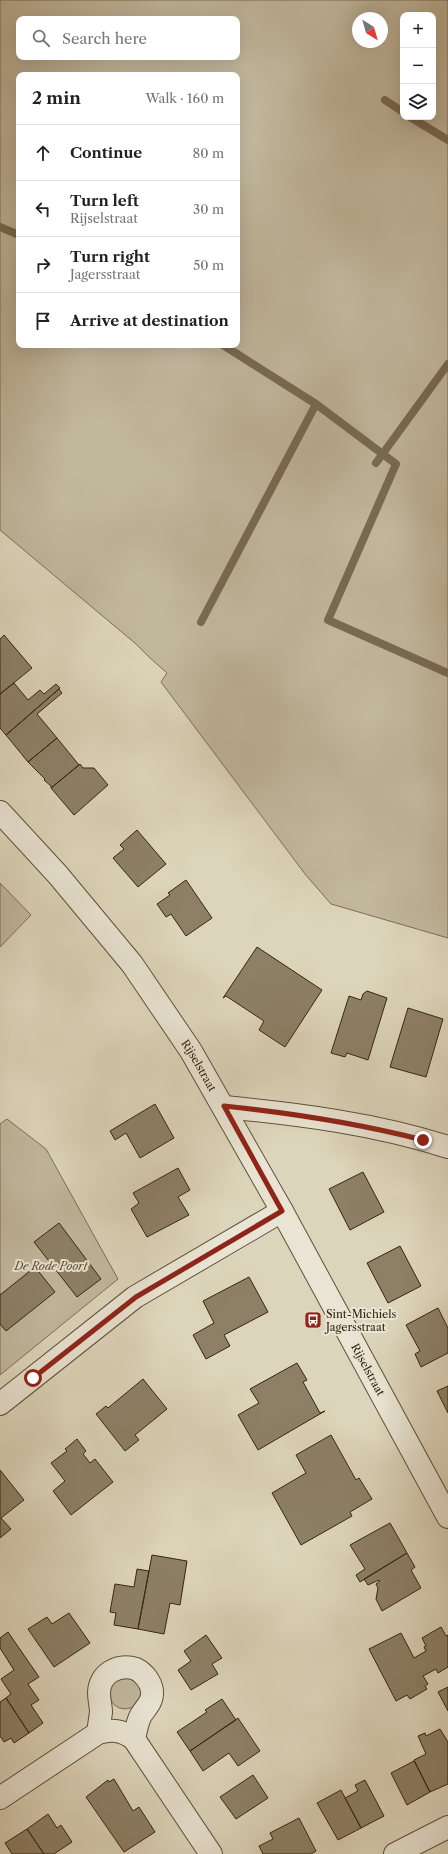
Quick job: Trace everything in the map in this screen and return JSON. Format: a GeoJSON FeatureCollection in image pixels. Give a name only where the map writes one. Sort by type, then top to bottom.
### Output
{"type":"FeatureCollection","features":[{"type":"Feature","properties":{"kind":"street","name":"Rijselstraat"},"geometry":{"type":"LineString","coordinates":[[0,812],[58,875],[132,964],[191,1051],[224,1106],[448,1516]]}},
{"type":"Feature","properties":{"kind":"street"},"geometry":{"type":"LineString","coordinates":[[224,1106],[284,1112],[370,1128],[448,1147]]}},
{"type":"Feature","properties":{"kind":"street"},"geometry":{"type":"LineString","coordinates":[[0,1404],[136,1297],[282,1211]]}},
{"type":"Feature","properties":{"kind":"street"},"geometry":{"type":"LineString","coordinates":[[98,1733],[101,1711],[99,1693],[102,1681],[114,1669],[123,1667],[131,1668],[145,1676],[150,1683],[152,1692],[151,1702],[140,1716],[134,1739]]}},
{"type":"Feature","properties":{"kind":"street"},"geometry":{"type":"LineString","coordinates":[[0,1798],[98,1733],[118,1730],[134,1739],[211,1854]]}},
{"type":"Feature","properties":{"kind":"street"},"geometry":{"type":"LineString","coordinates":[[396,1854],[448,1827]]}},
{"type":"Feature","properties":{"kind":"green space"},"geometry":{"type":"Polygon","coordinates":[[[0,0],[448,0],[448,938],[331,904],[305,874],[161,682],[167,673],[136,644],[0,530],[0,0]]]}},
{"type":"Feature","properties":{"kind":"green space"},"geometry":{"type":"Polygon","coordinates":[[[0,883],[31,915],[0,947],[0,883]]]}},
{"type":"Feature","properties":{"kind":"green space","name":"De Rode Poort"},"geometry":{"type":"Polygon","coordinates":[[[7,1119],[46,1149],[118,1279],[0,1375],[0,1124],[7,1119]]]}},
{"type":"Feature","properties":{"kind":"green space"},"geometry":{"type":"Polygon","coordinates":[[[122,1677],[128,1677],[138,1684],[141,1693],[140,1699],[134,1706],[128,1709],[122,1709],[112,1702],[109,1696],[109,1690],[116,1680],[122,1677]]]}},
{"type":"Feature","properties":{"kind":"building"},"geometry":{"type":"Polygon","coordinates":[[[4,635],[32,668],[0,694],[0,639],[4,635]]]}},
{"type":"Feature","properties":{"kind":"building"},"geometry":{"type":"Polygon","coordinates":[[[14,683],[28,700],[40,690],[44,694],[56,684],[60,688],[6,735],[0,728],[0,694],[14,683]]]}},
{"type":"Feature","properties":{"kind":"building"},"geometry":{"type":"Polygon","coordinates":[[[59,689],[62,693],[37,714],[57,738],[28,762],[6,735],[59,689]]]}},
{"type":"Feature","properties":{"kind":"building"},"geometry":{"type":"Polygon","coordinates":[[[57,738],[79,765],[51,788],[51,786],[44,780],[45,779],[28,762],[57,738]]]}},
{"type":"Feature","properties":{"kind":"building"},"geometry":{"type":"Polygon","coordinates":[[[80,764],[83,768],[94,768],[108,785],[74,815],[51,788],[80,764]]]}},
{"type":"Feature","properties":{"kind":"building"},"geometry":{"type":"Polygon","coordinates":[[[137,830],[166,864],[138,887],[113,858],[124,849],[120,845],[137,830]]]}},
{"type":"Feature","properties":{"kind":"building"},"geometry":{"type":"Polygon","coordinates":[[[186,880],[212,918],[186,936],[171,914],[166,917],[157,904],[170,895],[168,893],[186,880]]]}},
{"type":"Feature","properties":{"kind":"building"},"geometry":{"type":"Polygon","coordinates":[[[257,947],[322,990],[285,1047],[259,1030],[264,1021],[226,996],[223,998],[257,947]]]}},
{"type":"Feature","properties":{"kind":"building"},"geometry":{"type":"Polygon","coordinates":[[[367,991],[387,998],[368,1060],[347,1053],[345,1057],[331,1053],[349,996],[361,1000],[363,994],[367,991]]]}},
{"type":"Feature","properties":{"kind":"building"},"geometry":{"type":"Polygon","coordinates":[[[408,1008],[443,1019],[426,1077],[390,1067],[408,1008]]]}},
{"type":"Feature","properties":{"kind":"building"},"geometry":{"type":"Polygon","coordinates":[[[155,1104],[174,1138],[140,1158],[126,1133],[115,1140],[110,1131],[155,1104]]]}},
{"type":"Feature","properties":{"kind":"building"},"geometry":{"type":"Polygon","coordinates":[[[178,1168],[190,1190],[178,1197],[189,1215],[147,1237],[131,1209],[139,1203],[133,1193],[178,1168]]]}},
{"type":"Feature","properties":{"kind":"building"},"geometry":{"type":"Polygon","coordinates":[[[363,1172],[384,1212],[350,1230],[329,1189],[363,1172]]]}},
{"type":"Feature","properties":{"kind":"building"},"geometry":{"type":"Polygon","coordinates":[[[59,1223],[101,1279],[77,1297],[34,1242],[59,1223]]]}},
{"type":"Feature","properties":{"kind":"building"},"geometry":{"type":"Polygon","coordinates":[[[400,1246],[421,1286],[388,1303],[367,1263],[400,1246]]]}},
{"type":"Feature","properties":{"kind":"building"},"geometry":{"type":"Polygon","coordinates":[[[35,1267],[55,1292],[6,1331],[0,1324],[0,1295],[35,1267]]]}},
{"type":"Feature","properties":{"kind":"building"},"geometry":{"type":"Polygon","coordinates":[[[249,1277],[268,1312],[224,1335],[230,1346],[206,1359],[193,1335],[214,1323],[203,1301],[249,1277]]]}},
{"type":"Feature","properties":{"kind":"building"},"geometry":{"type":"Polygon","coordinates":[[[438,1308],[448,1328],[448,1353],[421,1367],[415,1354],[420,1351],[406,1325],[438,1308]]]}},
{"type":"Feature","properties":{"kind":"building"},"geometry":{"type":"Polygon","coordinates":[[[297,1363],[307,1380],[303,1382],[320,1413],[325,1411],[258,1450],[238,1415],[259,1403],[250,1389],[297,1363]]]}},
{"type":"Feature","properties":{"kind":"building"},"geometry":{"type":"Polygon","coordinates":[[[143,1379],[167,1409],[135,1435],[139,1440],[125,1451],[96,1414],[106,1406],[108,1408],[143,1379]]]}},
{"type":"Feature","properties":{"kind":"building"},"geometry":{"type":"Polygon","coordinates":[[[448,1386],[448,1413],[437,1391],[448,1386]]]}},
{"type":"Feature","properties":{"kind":"building"},"geometry":{"type":"Polygon","coordinates":[[[331,1435],[356,1480],[359,1478],[372,1499],[350,1512],[352,1516],[301,1545],[272,1493],[306,1473],[296,1455],[331,1435]]]}},
{"type":"Feature","properties":{"kind":"building"},"geometry":{"type":"Polygon","coordinates":[[[77,1439],[86,1451],[83,1454],[90,1463],[95,1459],[113,1482],[71,1515],[53,1491],[65,1481],[51,1463],[67,1451],[65,1449],[77,1439]]]}},
{"type":"Feature","properties":{"kind":"building"},"geometry":{"type":"Polygon","coordinates":[[[0,1470],[24,1500],[1,1518],[11,1529],[0,1538],[0,1470]]]}},
{"type":"Feature","properties":{"kind":"building"},"geometry":{"type":"Polygon","coordinates":[[[390,1523],[407,1553],[360,1582],[356,1575],[365,1569],[350,1545],[390,1523]]]}},
{"type":"Feature","properties":{"kind":"building"},"geometry":{"type":"Polygon","coordinates":[[[407,1553],[415,1567],[411,1570],[421,1588],[382,1611],[376,1599],[378,1588],[376,1584],[380,1581],[379,1580],[368,1585],[364,1579],[407,1553]]]}},
{"type":"Feature","properties":{"kind":"building"},"geometry":{"type":"Polygon","coordinates":[[[152,1555],[187,1561],[180,1605],[170,1603],[164,1634],[138,1629],[152,1555]]]}},
{"type":"Feature","properties":{"kind":"building"},"geometry":{"type":"Polygon","coordinates":[[[137,1569],[149,1571],[138,1629],[114,1625],[116,1613],[110,1612],[115,1584],[134,1587],[137,1569]]]}},
{"type":"Feature","properties":{"kind":"building"},"geometry":{"type":"Polygon","coordinates":[[[69,1613],[90,1643],[54,1667],[28,1629],[47,1617],[52,1624],[69,1613]]]}},
{"type":"Feature","properties":{"kind":"building"},"geometry":{"type":"Polygon","coordinates":[[[441,1627],[446,1636],[448,1635],[448,1667],[438,1673],[436,1669],[423,1676],[428,1684],[425,1686],[427,1689],[410,1699],[407,1695],[396,1701],[369,1649],[401,1633],[414,1658],[426,1651],[424,1647],[426,1646],[422,1638],[441,1627]]]}},
{"type":"Feature","properties":{"kind":"building"},"geometry":{"type":"Polygon","coordinates":[[[8,1632],[39,1677],[28,1684],[39,1700],[31,1705],[43,1723],[29,1733],[6,1698],[11,1694],[1,1679],[14,1670],[0,1648],[0,1638],[8,1632]]]}},
{"type":"Feature","properties":{"kind":"building"},"geometry":{"type":"Polygon","coordinates":[[[206,1635],[222,1658],[212,1664],[218,1674],[191,1690],[178,1670],[191,1661],[184,1651],[206,1635]]]}},
{"type":"Feature","properties":{"kind":"building"},"geometry":{"type":"Polygon","coordinates":[[[448,1687],[448,1711],[438,1692],[448,1687]]]}},
{"type":"Feature","properties":{"kind":"building"},"geometry":{"type":"Polygon","coordinates":[[[6,1698],[29,1733],[14,1743],[11,1738],[4,1742],[0,1736],[0,1702],[6,1698]]]}},
{"type":"Feature","properties":{"kind":"building"},"geometry":{"type":"Polygon","coordinates":[[[222,1699],[236,1720],[190,1751],[177,1732],[207,1712],[205,1710],[222,1699]]]}},
{"type":"Feature","properties":{"kind":"building"},"geometry":{"type":"Polygon","coordinates":[[[238,1718],[260,1751],[238,1766],[229,1753],[203,1771],[190,1751],[238,1718]]]}},
{"type":"Feature","properties":{"kind":"building"},"geometry":{"type":"Polygon","coordinates":[[[440,1729],[448,1742],[448,1784],[430,1792],[414,1760],[426,1754],[418,1736],[425,1733],[426,1736],[440,1729]]]}},
{"type":"Feature","properties":{"kind":"building"},"geometry":{"type":"Polygon","coordinates":[[[414,1761],[430,1792],[407,1805],[391,1773],[414,1761]]]}},
{"type":"Feature","properties":{"kind":"building"},"geometry":{"type":"Polygon","coordinates":[[[253,1775],[268,1798],[236,1819],[220,1797],[253,1775]]]}},
{"type":"Feature","properties":{"kind":"building"},"geometry":{"type":"Polygon","coordinates":[[[114,1779],[133,1811],[139,1807],[155,1832],[124,1852],[86,1797],[108,1780],[109,1782],[114,1779]]]}},
{"type":"Feature","properties":{"kind":"building"},"geometry":{"type":"Polygon","coordinates":[[[365,1780],[384,1816],[361,1828],[345,1798],[358,1791],[355,1785],[365,1780]]]}},
{"type":"Feature","properties":{"kind":"building"},"geometry":{"type":"Polygon","coordinates":[[[341,1790],[361,1828],[338,1840],[317,1803],[341,1790]]]}},
{"type":"Feature","properties":{"kind":"building"},"geometry":{"type":"Polygon","coordinates":[[[48,1814],[57,1828],[61,1825],[72,1842],[54,1854],[44,1854],[27,1829],[48,1814]]]}},
{"type":"Feature","properties":{"kind":"building"},"geometry":{"type":"Polygon","coordinates":[[[299,1818],[316,1851],[311,1854],[263,1854],[259,1846],[273,1839],[270,1833],[299,1818]]]}},
{"type":"Feature","properties":{"kind":"building"},"geometry":{"type":"Polygon","coordinates":[[[27,1829],[44,1854],[12,1854],[5,1843],[27,1829]]]}},
{"type":"Feature","properties":{"kind":"waterway"},"geometry":{"type":"LineString","coordinates":[[385,100],[400,110]]}},
{"type":"Feature","properties":{"kind":"waterway"},"geometry":{"type":"LineString","coordinates":[[415,120],[448,140]]}},
{"type":"Feature","properties":{"kind":"waterway"},"geometry":{"type":"LineString","coordinates":[[0,227],[16,234]]}},
{"type":"Feature","properties":{"kind":"waterway"},"geometry":{"type":"LineString","coordinates":[[228,348],[316,404]]}},
{"type":"Feature","properties":{"kind":"waterway"},"geometry":{"type":"LineString","coordinates":[[376,463],[448,364]]}},
{"type":"Feature","properties":{"kind":"waterway"},"geometry":{"type":"LineString","coordinates":[[201,622],[316,404],[396,464],[328,620],[448,673]]}},
{"type":"Feature","properties":{"kind":"place","name":"Sint-Michiels Jagersstraat"},"geometry":{"type":"Point","coordinates":[313,1320]}},
{"type":"Feature","properties":{"kind":"route"},"geometry":{"type":"LineString","coordinates":[[33,1378],[136,1297],[282,1211],[224,1106],[284,1112],[370,1128],[423,1140]]}}]}
